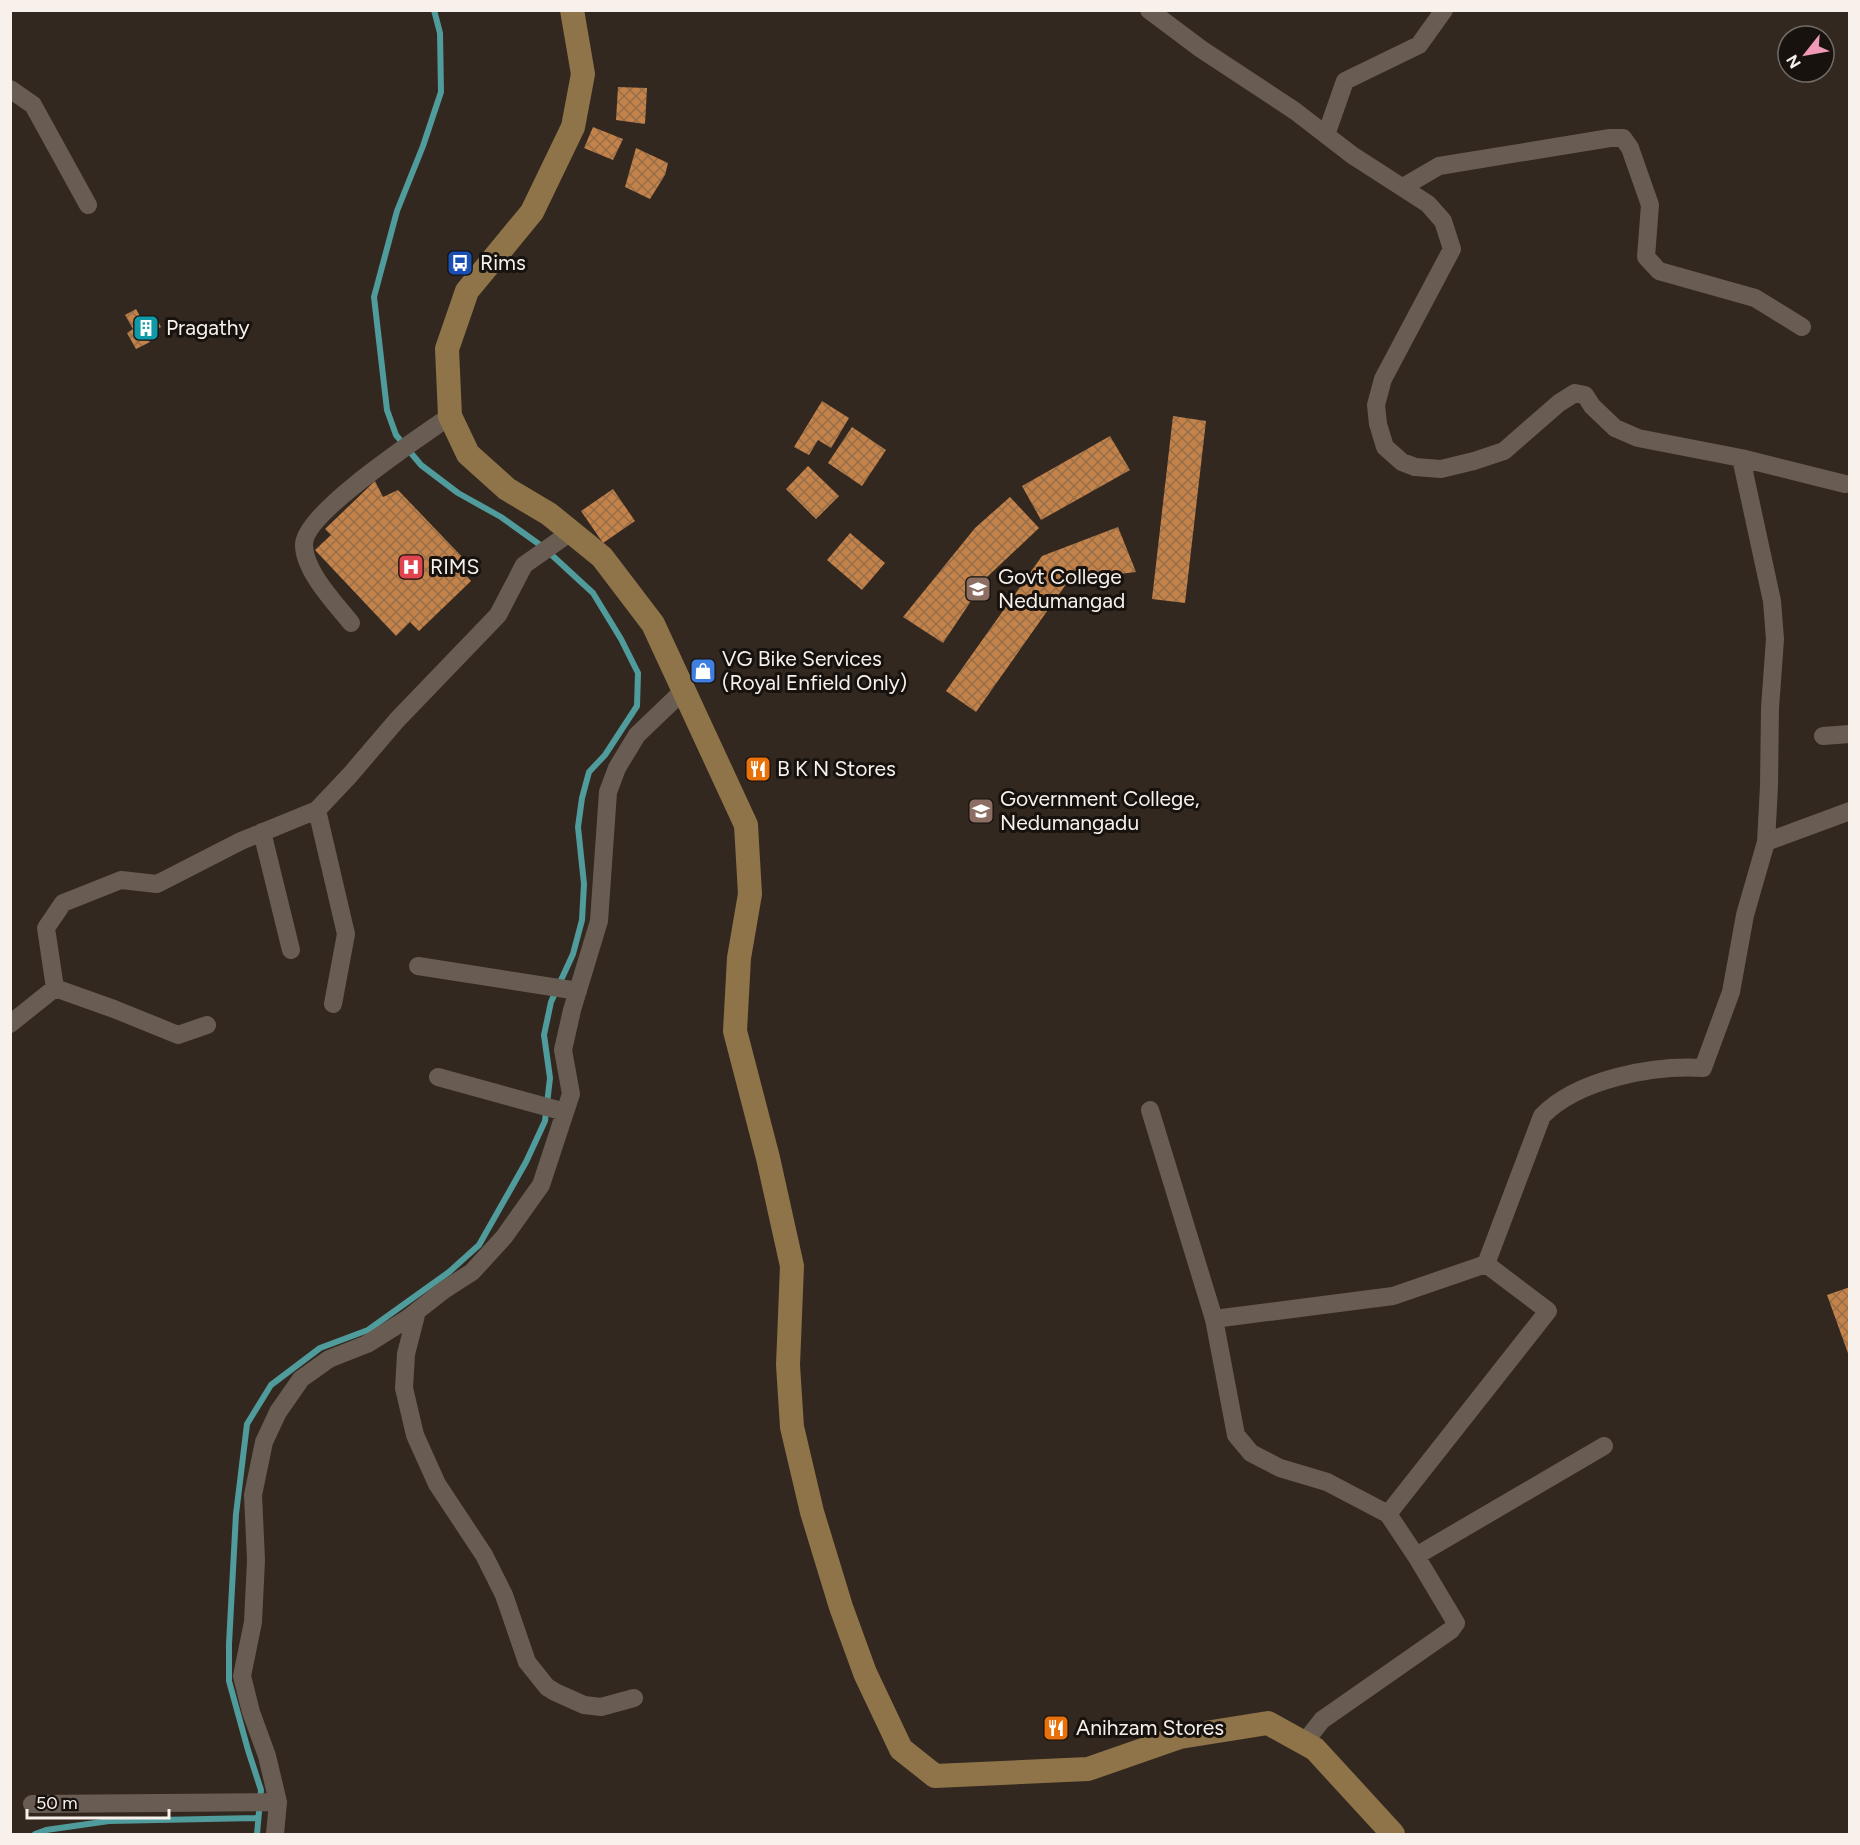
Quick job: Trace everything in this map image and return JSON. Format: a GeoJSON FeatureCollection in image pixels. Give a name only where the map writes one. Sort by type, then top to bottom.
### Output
{"type":"FeatureCollection","features":[{"type":"Feature","properties":{"kind":"main road"},"geometry":{"type":"LineString","coordinates":[[572,10],[583,74],[573,127],[532,212],[467,291],[447,349],[450,416],[468,454],[507,489],[549,514],[602,557],[653,624],[746,825],[750,894],[739,958],[735,1031],[768,1158],[792,1266],[788,1365],[792,1427],[812,1512],[841,1607],[865,1673],[901,1749],[935,1776],[1088,1769],[1180,1737],[1268,1723],[1315,1749],[1393,1834]]}},
{"type":"Feature","properties":{"kind":"street"},"geometry":{"type":"LineString","coordinates":[[1149,10],[1352,154],[1428,204],[1443,221],[1452,249],[1383,379],[1376,405],[1378,424],[1385,447],[1402,462],[1415,467],[1440,468],[1474,462],[1504,452],[1558,404],[1575,393],[1585,395],[1592,406],[1614,428],[1638,438],[1848,481]]}},
{"type":"Feature","properties":{"kind":"street"},"geometry":{"type":"LineString","coordinates":[[1326,135],[1345,81],[1419,45],[1444,10]]}},
{"type":"Feature","properties":{"kind":"street"},"geometry":{"type":"LineString","coordinates":[[10,89],[33,105],[88,205]]}},
{"type":"Feature","properties":{"kind":"street"},"geometry":{"type":"LineString","coordinates":[[1403,187],[1438,166],[1610,138],[1623,138],[1630,148],[1650,206],[1646,257],[1659,271],[1755,298],[1802,327]]}},
{"type":"Feature","properties":{"kind":"street"},"geometry":{"type":"LineString","coordinates":[[351,623],[307,563],[304,543],[315,521],[387,459],[450,416]]}},
{"type":"Feature","properties":{"kind":"street"},"geometry":{"type":"LineString","coordinates":[[1486,1264],[1542,1116],[1554,1104],[1578,1089],[1617,1077],[1681,1067],[1702,1068],[1731,992],[1745,915],[1766,842],[1770,708],[1775,639],[1772,601],[1741,458]]}},
{"type":"Feature","properties":{"kind":"street"},"geometry":{"type":"LineString","coordinates":[[55,988],[46,928],[63,903],[121,880],[157,884],[241,841],[317,810],[397,720],[498,615],[524,565],[571,532]]}},
{"type":"Feature","properties":{"kind":"street"},"geometry":{"type":"LineString","coordinates":[[275,1834],[278,1802],[267,1756],[251,1712],[242,1676],[253,1622],[256,1560],[253,1495],[264,1442],[278,1412],[301,1379],[329,1359],[367,1344],[472,1272],[504,1237],[541,1185],[571,1094],[564,1050],[572,1010],[599,921],[608,792],[617,768],[637,735],[684,690]]}},
{"type":"Feature","properties":{"kind":"street"},"geometry":{"type":"LineString","coordinates":[[1823,736],[1850,734]]}},
{"type":"Feature","properties":{"kind":"street"},"geometry":{"type":"LineString","coordinates":[[317,810],[346,934],[333,1004]]}},
{"type":"Feature","properties":{"kind":"street"},"geometry":{"type":"LineString","coordinates":[[1766,842],[1850,811]]}},
{"type":"Feature","properties":{"kind":"street"},"geometry":{"type":"LineString","coordinates":[[262,832],[291,950]]}},
{"type":"Feature","properties":{"kind":"street"},"geometry":{"type":"LineString","coordinates":[[418,966],[578,991]]}},
{"type":"Feature","properties":{"kind":"street"},"geometry":{"type":"LineString","coordinates":[[10,1024],[55,988]]}},
{"type":"Feature","properties":{"kind":"street"},"geometry":{"type":"LineString","coordinates":[[55,988],[114,1008],[178,1035],[207,1025]]}},
{"type":"Feature","properties":{"kind":"street"},"geometry":{"type":"LineString","coordinates":[[438,1077],[565,1113]]}},
{"type":"Feature","properties":{"kind":"street"},"geometry":{"type":"LineString","coordinates":[[1150,1110],[1214,1319],[1236,1435],[1251,1454],[1280,1468],[1327,1482],[1388,1514],[1456,1623],[1451,1630],[1322,1720],[1304,1743]]}},
{"type":"Feature","properties":{"kind":"street"},"geometry":{"type":"LineString","coordinates":[[1214,1319],[1393,1296],[1486,1264]]}},
{"type":"Feature","properties":{"kind":"street"},"geometry":{"type":"LineString","coordinates":[[1388,1514],[1548,1311],[1486,1264]]}},
{"type":"Feature","properties":{"kind":"street"},"geometry":{"type":"LineString","coordinates":[[417,1311],[406,1354],[404,1388],[415,1435],[437,1484],[484,1555],[504,1595],[527,1662],[547,1687],[584,1705],[601,1707],[634,1698]]}},
{"type":"Feature","properties":{"kind":"street"},"geometry":{"type":"LineString","coordinates":[[1416,1556],[1604,1446]]}},
{"type":"Feature","properties":{"kind":"street"},"geometry":{"type":"LineString","coordinates":[[32,1803],[278,1802]]}},
{"type":"Feature","properties":{"kind":"building"},"geometry":{"type":"Polygon","coordinates":[[[618,87],[647,88],[645,124],[616,120],[618,87]]]}},
{"type":"Feature","properties":{"kind":"building"},"geometry":{"type":"Polygon","coordinates":[[[593,127],[623,139],[613,160],[584,148],[593,127]]]}},
{"type":"Feature","properties":{"kind":"building"},"geometry":{"type":"Polygon","coordinates":[[[636,148],[668,163],[665,175],[650,199],[625,187],[636,148]]]}},
{"type":"Feature","properties":{"kind":"building","name":"Pragathy"},"geometry":{"type":"Polygon","coordinates":[[[136,309],[143,322],[155,316],[161,327],[147,335],[150,342],[136,349],[127,333],[133,329],[125,315],[136,309]]]}},
{"type":"Feature","properties":{"kind":"building"},"geometry":{"type":"Polygon","coordinates":[[[822,401],[849,418],[831,448],[818,440],[809,455],[794,447],[822,401]]]}},
{"type":"Feature","properties":{"kind":"building"},"geometry":{"type":"Polygon","coordinates":[[[1173,416],[1206,421],[1185,603],[1152,599],[1173,416]]]}},
{"type":"Feature","properties":{"kind":"building"},"geometry":{"type":"Polygon","coordinates":[[[852,427],[886,450],[862,486],[828,463],[852,427]]]}},
{"type":"Feature","properties":{"kind":"building"},"geometry":{"type":"Polygon","coordinates":[[[1110,436],[1130,470],[1041,520],[1022,486],[1110,436]]]}},
{"type":"Feature","properties":{"kind":"building"},"geometry":{"type":"Polygon","coordinates":[[[808,466],[839,496],[816,519],[786,489],[808,466]]]}},
{"type":"Feature","properties":{"kind":"building"},"geometry":{"type":"Polygon","coordinates":[[[375,481],[383,497],[398,490],[467,562],[460,569],[471,581],[419,631],[410,622],[396,636],[315,550],[331,535],[325,529],[375,481]]]}},
{"type":"Feature","properties":{"kind":"building"},"geometry":{"type":"Polygon","coordinates":[[[613,489],[635,521],[603,543],[581,511],[613,489]]]}},
{"type":"Feature","properties":{"kind":"building"},"geometry":{"type":"Polygon","coordinates":[[[1010,497],[1039,528],[987,577],[943,643],[903,617],[975,528],[1010,497]]]}},
{"type":"Feature","properties":{"kind":"building"},"geometry":{"type":"Polygon","coordinates":[[[1118,527],[1136,572],[1069,580],[976,712],[946,691],[1042,556],[1118,527]]]}},
{"type":"Feature","properties":{"kind":"building"},"geometry":{"type":"Polygon","coordinates":[[[850,533],[885,563],[862,590],[827,560],[850,533]]]}},
{"type":"Feature","properties":{"kind":"building"},"geometry":{"type":"Polygon","coordinates":[[[1850,1287],[1850,1356],[1849,1356],[1827,1295],[1850,1287]]]}},
{"type":"Feature","properties":{"kind":"waterway"},"geometry":{"type":"LineString","coordinates":[[257,1834],[261,1790],[229,1681],[236,1514],[247,1424],[271,1385],[320,1348],[368,1330],[449,1272],[479,1245],[526,1162],[545,1121],[550,1078],[544,1035],[551,1002],[573,954],[582,920],[584,884],[578,827],[582,798],[589,772],[605,755],[637,706],[638,673],[621,639],[593,593],[543,547],[501,517],[458,493],[421,465],[396,435],[387,410],[374,297],[397,211],[423,146],[441,92],[440,33],[434,10]]}},
{"type":"Feature","properties":{"kind":"waterway"},"geometry":{"type":"LineString","coordinates":[[35,1834],[46,1830],[109,1821],[258,1818]]}},
{"type":"Feature","properties":{"kind":"place","name":"Rims"},"geometry":{"type":"Point","coordinates":[460,263]}},
{"type":"Feature","properties":{"kind":"place","name":"Pragathy"},"geometry":{"type":"Point","coordinates":[146,328]}},
{"type":"Feature","properties":{"kind":"place","name":"RIMS"},"geometry":{"type":"Point","coordinates":[411,567]}},
{"type":"Feature","properties":{"kind":"place","name":"Govt College Nedumangad"},"geometry":{"type":"Point","coordinates":[978,589]}},
{"type":"Feature","properties":{"kind":"place","name":"VG Bike Services (Royal Enfield Only)"},"geometry":{"type":"Point","coordinates":[703,671]}},
{"type":"Feature","properties":{"kind":"place","name":"B K N Stores"},"geometry":{"type":"Point","coordinates":[758,769]}},
{"type":"Feature","properties":{"kind":"place","name":"Government College, Nedumangadu"},"geometry":{"type":"Point","coordinates":[981,811]}},
{"type":"Feature","properties":{"kind":"place","name":"Anihzam Stores"},"geometry":{"type":"Point","coordinates":[1056,1728]}}]}
